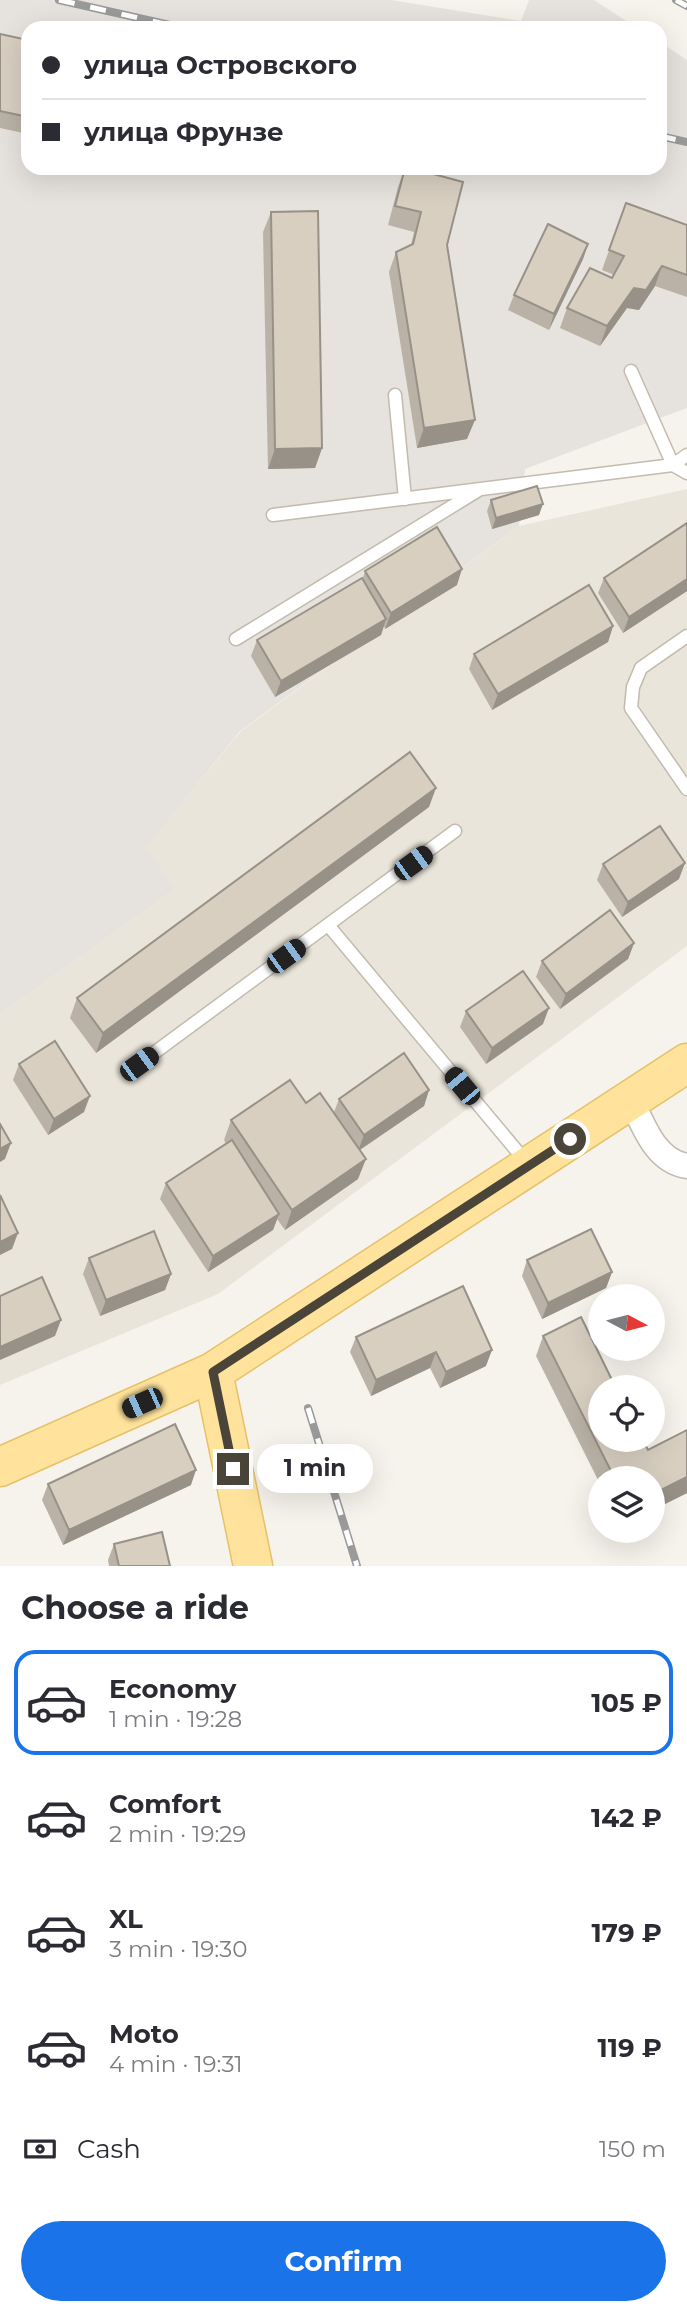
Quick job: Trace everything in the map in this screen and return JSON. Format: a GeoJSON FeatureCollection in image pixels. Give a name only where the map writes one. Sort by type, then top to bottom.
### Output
{"type":"FeatureCollection","features":[{"type":"Feature","properties":{"kind":"main road"},"geometry":{"type":"LineString","coordinates":[[0,1467],[213,1372],[687,1063]]}},
{"type":"Feature","properties":{"kind":"main road"},"geometry":{"type":"LineString","coordinates":[[213,1372],[253,1566]]}},
{"type":"Feature","properties":{"kind":"street"},"geometry":{"type":"LineString","coordinates":[[631,1100],[657,1150],[676,1165],[687,1167]]}},
{"type":"Feature","properties":{"kind":"lane"},"geometry":{"type":"LineString","coordinates":[[631,371],[673,465],[687,473]]}},
{"type":"Feature","properties":{"kind":"lane"},"geometry":{"type":"LineString","coordinates":[[395,395],[405,499]]}},
{"type":"Feature","properties":{"kind":"lane"},"geometry":{"type":"LineString","coordinates":[[272,515],[673,465],[687,455]]}},
{"type":"Feature","properties":{"kind":"lane"},"geometry":{"type":"LineString","coordinates":[[236,639],[480,489]]}},
{"type":"Feature","properties":{"kind":"lane"},"geometry":{"type":"LineString","coordinates":[[687,636],[641,668],[633,687],[631,708],[687,789]]}},
{"type":"Feature","properties":{"kind":"lane"},"geometry":{"type":"LineString","coordinates":[[139,1064],[455,831]]}},
{"type":"Feature","properties":{"kind":"lane"},"geometry":{"type":"LineString","coordinates":[[328,925],[529,1166]]}},
{"type":"Feature","properties":{"kind":"shaded area"},"geometry":{"type":"Polygon","coordinates":[[[0,0],[391,0],[521,21],[21,21],[21,175],[667,175],[667,47],[687,60],[687,408],[525,469],[519,526],[240,731],[146,847],[175,889],[0,1014],[0,0]]]}},
{"type":"Feature","properties":{"kind":"shaded area"},"geometry":{"type":"Polygon","coordinates":[[[529,0],[594,0],[626,21],[521,21],[529,0]]]}},
{"type":"Feature","properties":{"kind":"shaded area"},"geometry":{"type":"Polygon","coordinates":[[[687,489],[687,946],[218,1294],[0,1385],[0,1014],[175,889],[145,847],[241,731],[519,526],[687,489]]]}},
{"type":"Feature","properties":{"kind":"building"},"geometry":{"type":"Polygon","coordinates":[[[0,34],[21,38],[21,116],[0,111],[0,34]]]}},
{"type":"Feature","properties":{"kind":"building"},"geometry":{"type":"Polygon","coordinates":[[[403,175],[437,175],[463,182],[447,245],[475,420],[424,428],[396,252],[413,244],[421,212],[395,206],[403,175]]]}},
{"type":"Feature","properties":{"kind":"building"},"geometry":{"type":"Polygon","coordinates":[[[626,203],[687,225],[687,275],[662,266],[646,290],[634,288],[607,326],[567,308],[590,268],[612,278],[624,256],[609,250],[626,203]]]}},
{"type":"Feature","properties":{"kind":"building"},"geometry":{"type":"Polygon","coordinates":[[[318,211],[322,448],[275,449],[271,212],[318,211]]]}},
{"type":"Feature","properties":{"kind":"building"},"geometry":{"type":"Polygon","coordinates":[[[548,224],[588,244],[554,314],[514,295],[548,224]]]}},
{"type":"Feature","properties":{"kind":"building"},"geometry":{"type":"Polygon","coordinates":[[[537,486],[543,504],[496,518],[491,500],[537,486]]]}},
{"type":"Feature","properties":{"kind":"building"},"geometry":{"type":"Polygon","coordinates":[[[687,523],[687,579],[629,617],[604,578],[687,523]]]}},
{"type":"Feature","properties":{"kind":"building"},"geometry":{"type":"Polygon","coordinates":[[[437,527],[462,569],[391,613],[365,571],[437,527]]]}},
{"type":"Feature","properties":{"kind":"building"},"geometry":{"type":"Polygon","coordinates":[[[362,578],[386,619],[281,681],[257,640],[362,578]]]}},
{"type":"Feature","properties":{"kind":"building"},"geometry":{"type":"Polygon","coordinates":[[[589,585],[613,626],[498,694],[474,654],[589,585]]]}},
{"type":"Feature","properties":{"kind":"building"},"geometry":{"type":"Polygon","coordinates":[[[410,752],[436,788],[103,1033],[77,998],[410,752]]]}},
{"type":"Feature","properties":{"kind":"building"},"geometry":{"type":"Polygon","coordinates":[[[660,826],[685,863],[628,902],[603,864],[660,826]]]}},
{"type":"Feature","properties":{"kind":"building"},"geometry":{"type":"Polygon","coordinates":[[[610,910],[634,943],[566,994],[542,961],[610,910]]]}},
{"type":"Feature","properties":{"kind":"building"},"geometry":{"type":"Polygon","coordinates":[[[523,971],[549,1008],[492,1048],[466,1011],[523,971]]]}},
{"type":"Feature","properties":{"kind":"building"},"geometry":{"type":"Polygon","coordinates":[[[55,1041],[90,1096],[54,1119],[19,1064],[55,1041]]]}},
{"type":"Feature","properties":{"kind":"building"},"geometry":{"type":"Polygon","coordinates":[[[404,1053],[429,1090],[364,1135],[339,1099],[404,1053]]]}},
{"type":"Feature","properties":{"kind":"building"},"geometry":{"type":"Polygon","coordinates":[[[290,1080],[306,1103],[320,1093],[366,1159],[292,1210],[231,1120],[290,1080]]]}},
{"type":"Feature","properties":{"kind":"building"},"geometry":{"type":"Polygon","coordinates":[[[0,1124],[11,1143],[0,1149],[0,1124]]]}},
{"type":"Feature","properties":{"kind":"building"},"geometry":{"type":"Polygon","coordinates":[[[232,1140],[279,1214],[213,1256],[166,1183],[232,1140]]]}},
{"type":"Feature","properties":{"kind":"building"},"geometry":{"type":"Polygon","coordinates":[[[0,1195],[18,1233],[0,1242],[0,1195]]]}},
{"type":"Feature","properties":{"kind":"building"},"geometry":{"type":"Polygon","coordinates":[[[591,1229],[612,1272],[548,1303],[527,1260],[591,1229]]]}},
{"type":"Feature","properties":{"kind":"building"},"geometry":{"type":"Polygon","coordinates":[[[154,1231],[171,1274],[106,1300],[89,1258],[154,1231]]]}},
{"type":"Feature","properties":{"kind":"building"},"geometry":{"type":"Polygon","coordinates":[[[42,1277],[61,1320],[0,1347],[0,1296],[42,1277]]]}},
{"type":"Feature","properties":{"kind":"building"},"geometry":{"type":"Polygon","coordinates":[[[463,1286],[492,1350],[446,1372],[436,1352],[376,1380],[356,1337],[463,1286]]]}},
{"type":"Feature","properties":{"kind":"building"},"geometry":{"type":"Polygon","coordinates":[[[581,1317],[588,1331],[588,1362],[603,1362],[610,1375],[588,1375],[588,1425],[543,1336],[581,1317]]]}},
{"type":"Feature","properties":{"kind":"building"},"geometry":{"type":"Polygon","coordinates":[[[175,1424],[196,1470],[69,1530],[48,1484],[175,1424]]]}},
{"type":"Feature","properties":{"kind":"building"},"geometry":{"type":"Polygon","coordinates":[[[687,1430],[687,1477],[665,1488],[665,1466],[608,1466],[601,1452],[665,1452],[665,1441],[687,1430]]]}},
{"type":"Feature","properties":{"kind":"building"},"geometry":{"type":"Polygon","coordinates":[[[162,1532],[170,1566],[119,1566],[114,1544],[162,1532]]]}},
{"type":"Feature","properties":{"kind":"railway"},"geometry":{"type":"LineString","coordinates":[[59,0],[152,21]]}},
{"type":"Feature","properties":{"kind":"railway"},"geometry":{"type":"LineString","coordinates":[[676,0],[687,6]]}},
{"type":"Feature","properties":{"kind":"railway"},"geometry":{"type":"LineString","coordinates":[[667,138],[687,142]]}},
{"type":"Feature","properties":{"kind":"railway"},"geometry":{"type":"LineString","coordinates":[[308,1408],[357,1566]]}},
{"type":"Feature","properties":{"kind":"route"},"geometry":{"type":"LineString","coordinates":[[233,1469],[213,1372],[570,1139]]}}]}
